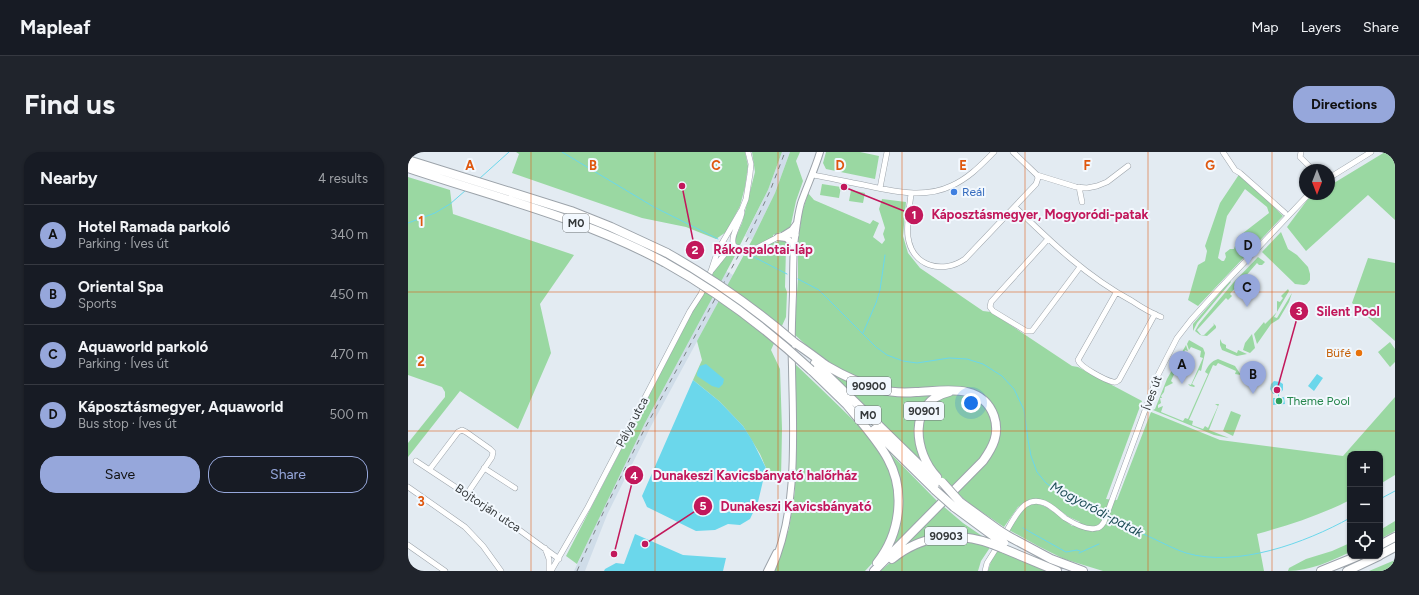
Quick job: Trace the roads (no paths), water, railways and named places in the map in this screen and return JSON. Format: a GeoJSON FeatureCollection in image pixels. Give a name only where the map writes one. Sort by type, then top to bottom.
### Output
{"type":"FeatureCollection","features":[{"type":"Feature","properties":{"kind":"highway"},"geometry":{"type":"LineString","coordinates":[[408,153],[465,176]]}},
{"type":"Feature","properties":{"kind":"highway","name":"M0"},"geometry":{"type":"LineString","coordinates":[[408,160],[465,176],[576,213],[628,234],[693,267],[733,293],[795,343],[939,486]]}},
{"type":"Feature","properties":{"kind":"highway","name":"M0"},"geometry":{"type":"LineString","coordinates":[[408,168],[525,204],[592,228],[627,243],[697,280],[742,311],[780,341],[814,363],[843,400],[939,486]]}},
{"type":"Feature","properties":{"kind":"highway","name":"90900"},"geometry":{"type":"LineString","coordinates":[[814,363],[870,386],[889,392],[916,392],[952,389],[968,392]]}},
{"type":"Feature","properties":{"kind":"highway","name":"90901"},"geometry":{"type":"LineString","coordinates":[[968,392],[955,392],[940,395],[929,403],[921,416],[919,426],[921,450],[925,461],[939,486],[957,504],[996,537]]}},
{"type":"Feature","properties":{"kind":"highway"},"geometry":{"type":"LineString","coordinates":[[874,571],[983,461],[991,448],[996,436],[996,427],[993,415],[985,403],[978,397],[968,392]]}},
{"type":"Feature","properties":{"kind":"highway"},"geometry":{"type":"LineString","coordinates":[[843,400],[870,432],[888,459],[896,480],[898,491],[899,503],[896,528],[888,546],[870,571]]}},
{"type":"Feature","properties":{"kind":"highway","name":"90903"},"geometry":{"type":"LineString","coordinates":[[879,571],[906,548],[928,539],[941,536],[957,536],[976,539],[996,537],[1006,539]]}},
{"type":"Feature","properties":{"kind":"highway"},"geometry":{"type":"LineString","coordinates":[[996,537],[1006,539],[1083,571]]}},
{"type":"Feature","properties":{"kind":"highway"},"geometry":{"type":"LineString","coordinates":[[1383,543],[1395,537]]}},
{"type":"Feature","properties":{"kind":"highway"},"geometry":{"type":"LineString","coordinates":[[1006,539],[1033,560],[1057,571]]}},
{"type":"Feature","properties":{"kind":"highway"},"geometry":{"type":"LineString","coordinates":[[1383,554],[1395,548]]}},
{"type":"Feature","properties":{"kind":"highway"},"geometry":{"type":"LineString","coordinates":[[1321,571],[1351,559]]}},
{"type":"Feature","properties":{"kind":"highway"},"geometry":{"type":"LineString","coordinates":[[1347,571],[1373,559]]}},
{"type":"Feature","properties":{"kind":"main road"},"geometry":{"type":"LineString","coordinates":[[772,571],[788,518],[791,485],[793,428],[792,327],[794,245],[802,203],[820,152]]}},
{"type":"Feature","properties":{"kind":"main road"},"geometry":{"type":"LineString","coordinates":[[784,235],[792,230],[797,223]]}},
{"type":"Feature","properties":{"kind":"main road"},"geometry":{"type":"LineString","coordinates":[[778,237],[786,238],[794,245]]}},
{"type":"Feature","properties":{"kind":"main road"},"geometry":{"type":"LineString","coordinates":[[767,571],[781,542]]}},
{"type":"Feature","properties":{"kind":"street"},"geometry":{"type":"LineString","coordinates":[[734,246],[732,243],[741,218],[749,183],[750,164],[748,152]]}},
{"type":"Feature","properties":{"kind":"street"},"geometry":{"type":"LineString","coordinates":[[880,188],[887,152]]}},
{"type":"Feature","properties":{"kind":"street"},"geometry":{"type":"LineString","coordinates":[[813,175],[911,193],[932,192],[950,187],[971,174],[994,152]]}},
{"type":"Feature","properties":{"kind":"street"},"geometry":{"type":"LineString","coordinates":[[1012,152],[1037,175],[1087,188],[1098,186],[1107,182],[1128,166]]}},
{"type":"Feature","properties":{"kind":"street"},"geometry":{"type":"LineString","coordinates":[[1223,152],[1235,170],[1285,213]]}},
{"type":"Feature","properties":{"kind":"street"},"geometry":{"type":"LineString","coordinates":[[1301,152],[1300,157],[1306,164]]}},
{"type":"Feature","properties":{"kind":"street"},"geometry":{"type":"LineString","coordinates":[[1335,174],[1371,152]]}},
{"type":"Feature","properties":{"kind":"street"},"geometry":{"type":"LineString","coordinates":[[911,193],[908,231],[910,246],[920,260],[939,268],[953,266],[965,259],[1015,208],[1036,184],[1038,178],[1037,175]]}},
{"type":"Feature","properties":{"kind":"street"},"geometry":{"type":"LineString","coordinates":[[1079,187],[1082,202]]}},
{"type":"Feature","properties":{"kind":"street","name":"Íves út"},"geometry":{"type":"LineString","coordinates":[[1006,539],[1022,508],[1033,502],[1039,501],[1047,504],[1067,519],[1079,525],[1098,528],[1104,522],[1158,375],[1177,338],[1220,288],[1302,200]]}},
{"type":"Feature","properties":{"kind":"street"},"geometry":{"type":"LineString","coordinates":[[1015,208],[1048,240],[1080,267],[1116,293],[1162,317]]}},
{"type":"Feature","properties":{"kind":"street"},"geometry":{"type":"LineString","coordinates":[[711,271],[720,247],[742,209]]}},
{"type":"Feature","properties":{"kind":"street"},"geometry":{"type":"LineString","coordinates":[[734,246],[749,252],[778,237],[784,235],[796,235]]}},
{"type":"Feature","properties":{"kind":"street"},"geometry":{"type":"LineString","coordinates":[[1048,240],[990,302],[990,307],[993,311],[1030,332],[1080,267]]}},
{"type":"Feature","properties":{"kind":"street"},"geometry":{"type":"LineString","coordinates":[[711,271],[728,250],[734,246]]}},
{"type":"Feature","properties":{"kind":"street","name":"Pálya utca"},"geometry":{"type":"LineString","coordinates":[[550,571],[559,558],[711,271]]}},
{"type":"Feature","properties":{"kind":"street"},"geometry":{"type":"LineString","coordinates":[[1116,293],[1078,360],[1081,365],[1096,374],[1112,382],[1119,380],[1155,314]]}},
{"type":"Feature","properties":{"kind":"street"},"geometry":{"type":"LineString","coordinates":[[430,469],[458,432],[462,430],[466,432],[492,452],[492,457],[467,494]]}},
{"type":"Feature","properties":{"kind":"street","name":"Bojtorján utca"},"geometry":{"type":"LineString","coordinates":[[416,461],[545,548],[550,555],[559,558]]}},
{"type":"Feature","properties":{"kind":"street"},"geometry":{"type":"LineString","coordinates":[[484,468],[515,488]]}},
{"type":"Feature","properties":{"kind":"street"},"geometry":{"type":"LineString","coordinates":[[408,486],[465,527],[483,546],[501,571]]}},
{"type":"Feature","properties":{"kind":"street"},"geometry":{"type":"LineString","coordinates":[[985,571],[987,564],[1006,539]]}},
{"type":"Feature","properties":{"kind":"street"},"geometry":{"type":"LineString","coordinates":[[408,545],[445,571]]}},
{"type":"Feature","properties":{"kind":"street","name":"Pálya utca"},"geometry":{"type":"LineString","coordinates":[[550,555],[550,571]]}},
{"type":"Feature","properties":{"kind":"water"},"geometry":{"type":"Polygon","coordinates":[[[706,364],[724,379],[723,384],[719,388],[712,386],[697,376],[700,366],[706,364]]]}},
{"type":"Feature","properties":{"kind":"water"},"geometry":{"type":"Polygon","coordinates":[[[1317,374],[1323,378],[1314,391],[1308,386],[1317,374]]]}},
{"type":"Feature","properties":{"kind":"water"},"geometry":{"type":"Polygon","coordinates":[[[693,380],[719,401],[743,426],[766,468],[758,502],[750,519],[740,525],[728,524],[715,530],[696,531],[647,507],[642,496],[693,380]]]}},
{"type":"Feature","properties":{"kind":"water"},"geometry":{"type":"Polygon","coordinates":[[[1274,381],[1283,384],[1283,390],[1279,394],[1279,398],[1284,397],[1285,404],[1273,405],[1273,398],[1278,398],[1278,394],[1273,394],[1270,389],[1271,384],[1274,381]]]}},
{"type":"Feature","properties":{"kind":"water"},"geometry":{"type":"Polygon","coordinates":[[[635,534],[683,555],[726,558],[723,571],[604,571],[616,563],[624,564],[635,534]]]}},
{"type":"Feature","properties":{"kind":"waterway","name":"Mogyoródi-patak"},"geometry":{"type":"LineString","coordinates":[[479,179],[509,152]]}},
{"type":"Feature","properties":{"kind":"waterway","name":"Mogyoródi-patak"},"geometry":{"type":"LineString","coordinates":[[562,152],[654,207],[718,239]]}},
{"type":"Feature","properties":{"kind":"waterway","name":"Mogyoródi-patak"},"geometry":{"type":"LineString","coordinates":[[408,223],[435,213],[450,204],[466,190]]}},
{"type":"Feature","properties":{"kind":"waterway","name":"Mogyoródi-patak"},"geometry":{"type":"LineString","coordinates":[[725,243],[731,245]]}},
{"type":"Feature","properties":{"kind":"waterway","name":"Mogyoródi-patak"},"geometry":{"type":"LineString","coordinates":[[750,255],[787,274]]}},
{"type":"Feature","properties":{"kind":"waterway"},"geometry":{"type":"LineString","coordinates":[[863,333],[880,290],[885,255]]}},
{"type":"Feature","properties":{"kind":"waterway","name":"Mogyoródi-patak"},"geometry":{"type":"LineString","coordinates":[[798,279],[819,290],[876,347],[887,355],[903,361],[917,363],[949,358],[967,359],[983,364],[1002,376],[1014,389],[1024,410],[1031,456],[1037,472],[1046,483],[1062,494]]}},
{"type":"Feature","properties":{"kind":"waterway","name":"Mogyoródi-patak"},"geometry":{"type":"LineString","coordinates":[[1383,497],[1395,491]]}},
{"type":"Feature","properties":{"kind":"waterway","name":"Mogyoródi-patak"},"geometry":{"type":"LineString","coordinates":[[1108,517],[1186,553],[1206,557],[1248,555],[1270,550],[1313,536],[1347,520]]}},
{"type":"Feature","properties":{"kind":"waterway"},"geometry":{"type":"LineString","coordinates":[[1023,528],[1066,552],[1077,550],[1080,551]]}},
{"type":"Feature","properties":{"kind":"waterway","name":"Mogyoródi-patak"},"geometry":{"type":"LineString","coordinates":[[1128,532],[1133,530]]}},
{"type":"Feature","properties":{"kind":"waterway"},"geometry":{"type":"LineString","coordinates":[[1079,553],[1099,544]]}},
{"type":"Feature","properties":{"kind":"railway"},"geometry":{"type":"LineString","coordinates":[[577,571],[603,513],[644,430],[748,238],[770,191],[785,152]]}},
{"type":"Feature","properties":{"kind":"place","name":"Rákospalotai-láp"},"geometry":{"type":"Point","coordinates":[682,186]}},
{"type":"Feature","properties":{"kind":"place","name":"Káposztásmegyer, Mogyoródi-patak"},"geometry":{"type":"Point","coordinates":[844,187]}},
{"type":"Feature","properties":{"kind":"place","name":"Reál"},"geometry":{"type":"Point","coordinates":[954,192]}},
{"type":"Feature","properties":{"kind":"place","name":"Káposztásmegyer, Aquaworld"},"geometry":{"type":"Point","coordinates":[1248,265]}},
{"type":"Feature","properties":{"kind":"place","name":"Aquaworld parkoló"},"geometry":{"type":"Point","coordinates":[1247,307]}},
{"type":"Feature","properties":{"kind":"place","name":"Büfé"},"geometry":{"type":"Point","coordinates":[1359,353]}},
{"type":"Feature","properties":{"kind":"place","name":"Hotel Ramada parkoló"},"geometry":{"type":"Point","coordinates":[1182,384]}},
{"type":"Feature","properties":{"kind":"place","name":"Silent Pool"},"geometry":{"type":"Point","coordinates":[1277,390]}},
{"type":"Feature","properties":{"kind":"place","name":"Oriental Spa"},"geometry":{"type":"Point","coordinates":[1253,394]}},
{"type":"Feature","properties":{"kind":"place","name":"Theme Pool"},"geometry":{"type":"Point","coordinates":[1279,401]}},
{"type":"Feature","properties":{"kind":"place","name":"Dunakeszi Kavicsbányató"},"geometry":{"type":"Point","coordinates":[645,544]}},
{"type":"Feature","properties":{"kind":"place","name":"Dunakeszi Kavicsbányató halőrház"},"geometry":{"type":"Point","coordinates":[614,554]}}]}
